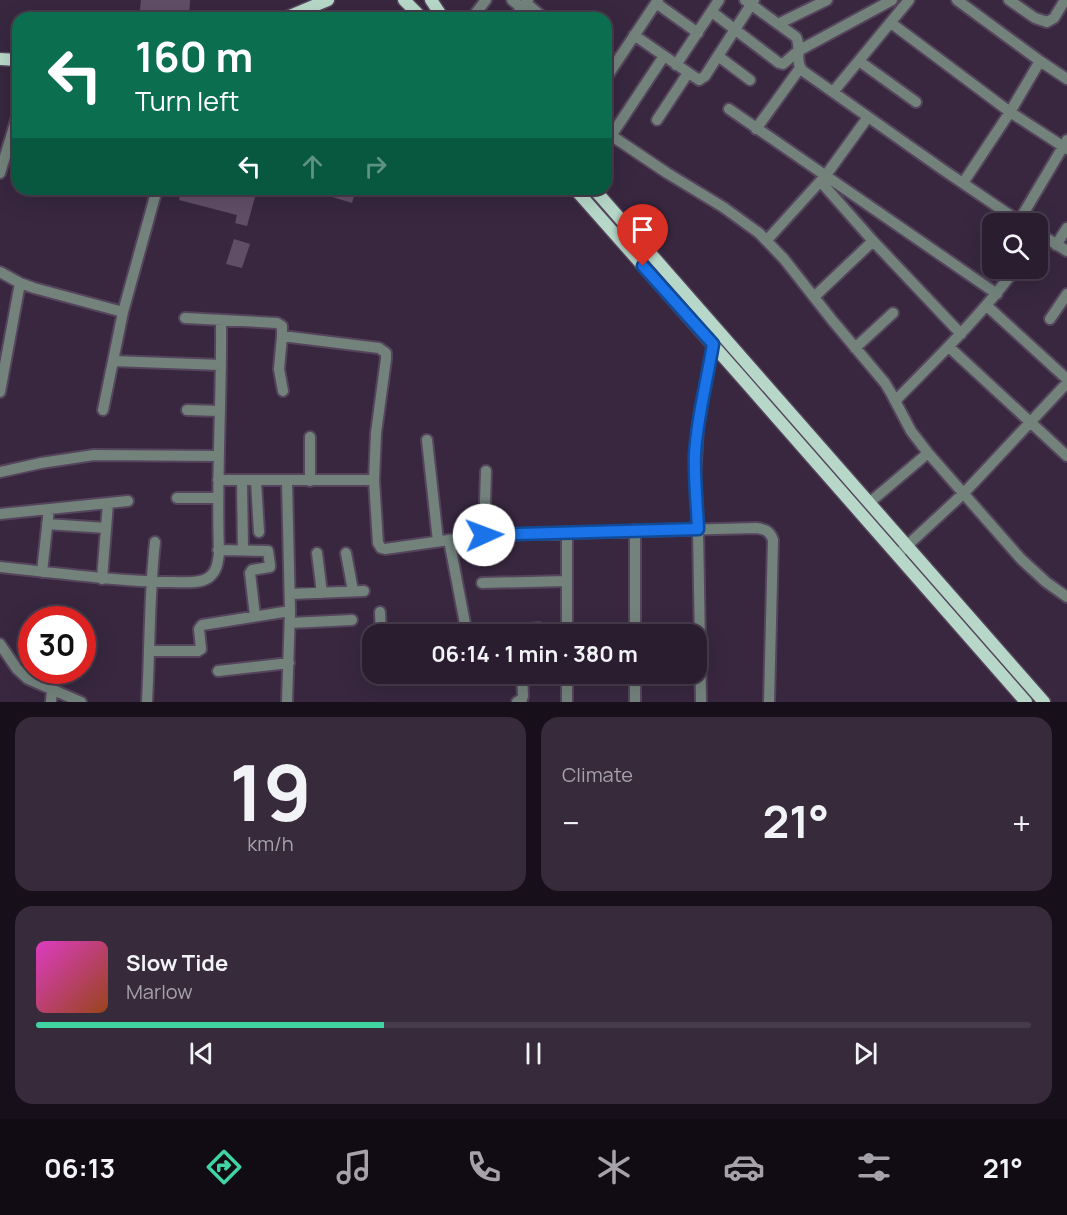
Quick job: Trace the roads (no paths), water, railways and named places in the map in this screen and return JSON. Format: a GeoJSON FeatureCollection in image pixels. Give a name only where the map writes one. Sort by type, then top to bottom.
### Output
{"type":"FeatureCollection","features":[{"type":"Feature","properties":{"kind":"main road"},"geometry":{"type":"LineString","coordinates":[[299,12],[328,0]]}},
{"type":"Feature","properties":{"kind":"main road"},"geometry":{"type":"LineString","coordinates":[[404,0],[416,12]]}},
{"type":"Feature","properties":{"kind":"main road"},"geometry":{"type":"LineString","coordinates":[[580,195],[1026,702]]}},
{"type":"Feature","properties":{"kind":"main road"},"geometry":{"type":"LineString","coordinates":[[599,195],[1044,702]]}},
{"type":"Feature","properties":{"kind":"main road"},"geometry":{"type":"LineString","coordinates":[[702,332],[712,324]]}},
{"type":"Feature","properties":{"kind":"main road"},"geometry":{"type":"LineString","coordinates":[[809,454],[819,446]]}},
{"type":"Feature","properties":{"kind":"main road"},"geometry":{"type":"LineString","coordinates":[[976,645],[986,636]]}},
{"type":"Feature","properties":{"kind":"street"},"geometry":{"type":"LineString","coordinates":[[477,12],[486,0]]}},
{"type":"Feature","properties":{"kind":"street"},"geometry":{"type":"LineString","coordinates":[[512,0],[525,3]]}},
{"type":"Feature","properties":{"kind":"street"},"geometry":{"type":"LineString","coordinates":[[676,65],[719,0]]}},
{"type":"Feature","properties":{"kind":"street"},"geometry":{"type":"LineString","coordinates":[[778,24],[827,0]]}},
{"type":"Feature","properties":{"kind":"street"},"geometry":{"type":"LineString","coordinates":[[712,12],[781,64],[798,51],[892,0]]}},
{"type":"Feature","properties":{"kind":"street"},"geometry":{"type":"LineString","coordinates":[[834,93],[909,0]]}},
{"type":"Feature","properties":{"kind":"street"},"geometry":{"type":"LineString","coordinates":[[957,0],[1067,79]]}},
{"type":"Feature","properties":{"kind":"street"},"geometry":{"type":"LineString","coordinates":[[1009,0],[1035,18],[1047,22],[1054,18],[1065,0]]}},
{"type":"Feature","properties":{"kind":"street"},"geometry":{"type":"LineString","coordinates":[[612,68],[657,2],[698,33]]}},
{"type":"Feature","properties":{"kind":"street"},"geometry":{"type":"LineString","coordinates":[[634,35],[696,79],[702,79],[750,2],[796,37],[799,44],[800,68],[756,129]]}},
{"type":"Feature","properties":{"kind":"street"},"geometry":{"type":"LineString","coordinates":[[891,23],[1010,112],[1066,145],[1026,213]]}},
{"type":"Feature","properties":{"kind":"street"},"geometry":{"type":"LineString","coordinates":[[612,130],[664,56]]}},
{"type":"Feature","properties":{"kind":"street"},"geometry":{"type":"LineString","coordinates":[[718,56],[750,80]]}},
{"type":"Feature","properties":{"kind":"street"},"geometry":{"type":"LineString","coordinates":[[963,183],[1010,112],[1040,61]]}},
{"type":"Feature","properties":{"kind":"street"},"geometry":{"type":"LineString","coordinates":[[859,62],[916,102]]}},
{"type":"Feature","properties":{"kind":"street"},"geometry":{"type":"LineString","coordinates":[[800,68],[1008,213]]}},
{"type":"Feature","properties":{"kind":"street"},"geometry":{"type":"LineString","coordinates":[[657,120],[688,73]]}},
{"type":"Feature","properties":{"kind":"street"},"geometry":{"type":"LineString","coordinates":[[729,109],[823,179],[997,294]]}},
{"type":"Feature","properties":{"kind":"street"},"geometry":{"type":"LineString","coordinates":[[767,240],[823,179],[868,117]]}},
{"type":"Feature","properties":{"kind":"street"},"geometry":{"type":"LineString","coordinates":[[0,173],[12,134]]}},
{"type":"Feature","properties":{"kind":"street"},"geometry":{"type":"LineString","coordinates":[[612,136],[666,173],[723,207],[767,240],[885,383],[911,431],[928,453],[1032,571],[1067,597]]}},
{"type":"Feature","properties":{"kind":"street"},"geometry":{"type":"LineString","coordinates":[[823,179],[873,240],[961,334]]}},
{"type":"Feature","properties":{"kind":"street"},"geometry":{"type":"LineString","coordinates":[[103,410],[123,312],[155,195]]}},
{"type":"Feature","properties":{"kind":"street"},"geometry":{"type":"LineString","coordinates":[[1056,245],[1067,228]]}},
{"type":"Feature","properties":{"kind":"street"},"geometry":{"type":"LineString","coordinates":[[814,297],[873,240]]}},
{"type":"Feature","properties":{"kind":"street"},"geometry":{"type":"LineString","coordinates":[[1048,240],[1067,251]]}},
{"type":"Feature","properties":{"kind":"street"},"geometry":{"type":"LineString","coordinates":[[0,272],[34,288],[123,312]]}},
{"type":"Feature","properties":{"kind":"street"},"geometry":{"type":"LineString","coordinates":[[895,401],[987,306],[1008,279]]}},
{"type":"Feature","properties":{"kind":"street"},"geometry":{"type":"LineString","coordinates":[[0,392],[20,283]]}},
{"type":"Feature","properties":{"kind":"street"},"geometry":{"type":"LineString","coordinates":[[1050,319],[1067,294]]}},
{"type":"Feature","properties":{"kind":"street"},"geometry":{"type":"LineString","coordinates":[[987,306],[1067,378]]}},
{"type":"Feature","properties":{"kind":"street"},"geometry":{"type":"LineString","coordinates":[[855,348],[893,313]]}},
{"type":"Feature","properties":{"kind":"street"},"geometry":{"type":"LineString","coordinates":[[184,318],[277,323],[282,326],[279,369],[283,391]]}},
{"type":"Feature","properties":{"kind":"street"},"geometry":{"type":"LineString","coordinates":[[0,567],[102,579],[151,582],[201,581],[215,571],[218,563],[221,320]]}},
{"type":"Feature","properties":{"kind":"street"},"geometry":{"type":"LineString","coordinates":[[282,336],[379,348],[386,353],[376,433],[374,480],[378,543],[381,548],[484,535],[567,532],[756,528],[764,529],[771,534],[773,540],[769,702]]}},
{"type":"Feature","properties":{"kind":"street"},"geometry":{"type":"LineString","coordinates":[[701,702],[698,529],[694,477],[698,426],[713,344]]}},
{"type":"Feature","properties":{"kind":"street"},"geometry":{"type":"LineString","coordinates":[[949,347],[1067,456]]}},
{"type":"Feature","properties":{"kind":"street"},"geometry":{"type":"LineString","coordinates":[[113,361],[221,365]]}},
{"type":"Feature","properties":{"kind":"street"},"geometry":{"type":"LineString","coordinates":[[897,555],[964,493],[1067,383]]}},
{"type":"Feature","properties":{"kind":"street"},"geometry":{"type":"LineString","coordinates":[[188,410],[220,411]]}},
{"type":"Feature","properties":{"kind":"street"},"geometry":{"type":"LineString","coordinates":[[310,437],[310,481]]}},
{"type":"Feature","properties":{"kind":"street"},"geometry":{"type":"LineString","coordinates":[[427,440],[443,540],[464,624]]}},
{"type":"Feature","properties":{"kind":"street"},"geometry":{"type":"LineString","coordinates":[[869,502],[928,453]]}},
{"type":"Feature","properties":{"kind":"street"},"geometry":{"type":"LineString","coordinates":[[0,472],[50,461],[94,455],[218,456]]}},
{"type":"Feature","properties":{"kind":"street"},"geometry":{"type":"LineString","coordinates":[[484,535],[486,471]]}},
{"type":"Feature","properties":{"kind":"street"},"geometry":{"type":"LineString","coordinates":[[218,480],[374,480]]}},
{"type":"Feature","properties":{"kind":"street"},"geometry":{"type":"LineString","coordinates":[[242,481],[243,550]]}},
{"type":"Feature","properties":{"kind":"street"},"geometry":{"type":"LineString","coordinates":[[256,481],[259,532]]}},
{"type":"Feature","properties":{"kind":"street"},"geometry":{"type":"LineString","coordinates":[[287,481],[290,594],[287,702]]}},
{"type":"Feature","properties":{"kind":"street"},"geometry":{"type":"LineString","coordinates":[[177,498],[218,498]]}},
{"type":"Feature","properties":{"kind":"street"},"geometry":{"type":"LineString","coordinates":[[0,514],[128,501]]}},
{"type":"Feature","properties":{"kind":"street"},"geometry":{"type":"LineString","coordinates":[[102,579],[108,503]]}},
{"type":"Feature","properties":{"kind":"street"},"geometry":{"type":"LineString","coordinates":[[42,572],[49,509]]}},
{"type":"Feature","properties":{"kind":"street"},"geometry":{"type":"LineString","coordinates":[[47,524],[106,528]]}},
{"type":"Feature","properties":{"kind":"street"},"geometry":{"type":"LineString","coordinates":[[635,530],[635,624]]}},
{"type":"Feature","properties":{"kind":"street"},"geometry":{"type":"LineString","coordinates":[[567,532],[567,624]]}},
{"type":"Feature","properties":{"kind":"street"},"geometry":{"type":"LineString","coordinates":[[147,702],[151,582],[155,542]]}},
{"type":"Feature","properties":{"kind":"street"},"geometry":{"type":"LineString","coordinates":[[218,550],[268,551],[270,567],[252,570],[250,573],[255,616]]}},
{"type":"Feature","properties":{"kind":"street"},"geometry":{"type":"LineString","coordinates":[[317,553],[322,593]]}},
{"type":"Feature","properties":{"kind":"street"},"geometry":{"type":"LineString","coordinates":[[346,553],[353,591]]}},
{"type":"Feature","properties":{"kind":"street"},"geometry":{"type":"LineString","coordinates":[[482,583],[567,581]]}},
{"type":"Feature","properties":{"kind":"street"},"geometry":{"type":"LineString","coordinates":[[290,594],[364,591]]}},
{"type":"Feature","properties":{"kind":"street"},"geometry":{"type":"LineString","coordinates":[[150,651],[200,651],[199,629],[201,625],[290,611]]}},
{"type":"Feature","properties":{"kind":"street"},"geometry":{"type":"LineString","coordinates":[[380,612],[381,624]]}},
{"type":"Feature","properties":{"kind":"street"},"geometry":{"type":"LineString","coordinates":[[290,622],[352,620]]}},
{"type":"Feature","properties":{"kind":"street"},"geometry":{"type":"LineString","coordinates":[[0,644],[23,675],[81,702]]}},
{"type":"Feature","properties":{"kind":"street"},"geometry":{"type":"LineString","coordinates":[[218,671],[289,663]]}},
{"type":"Feature","properties":{"kind":"street"},"geometry":{"type":"LineString","coordinates":[[517,702],[523,696],[522,684]]}},
{"type":"Feature","properties":{"kind":"street"},"geometry":{"type":"LineString","coordinates":[[567,684],[567,702]]}},
{"type":"Feature","properties":{"kind":"street"},"geometry":{"type":"LineString","coordinates":[[635,684],[635,702]]}},
{"type":"Feature","properties":{"kind":"street"},"geometry":{"type":"LineString","coordinates":[[51,702],[52,690]]}}]}
